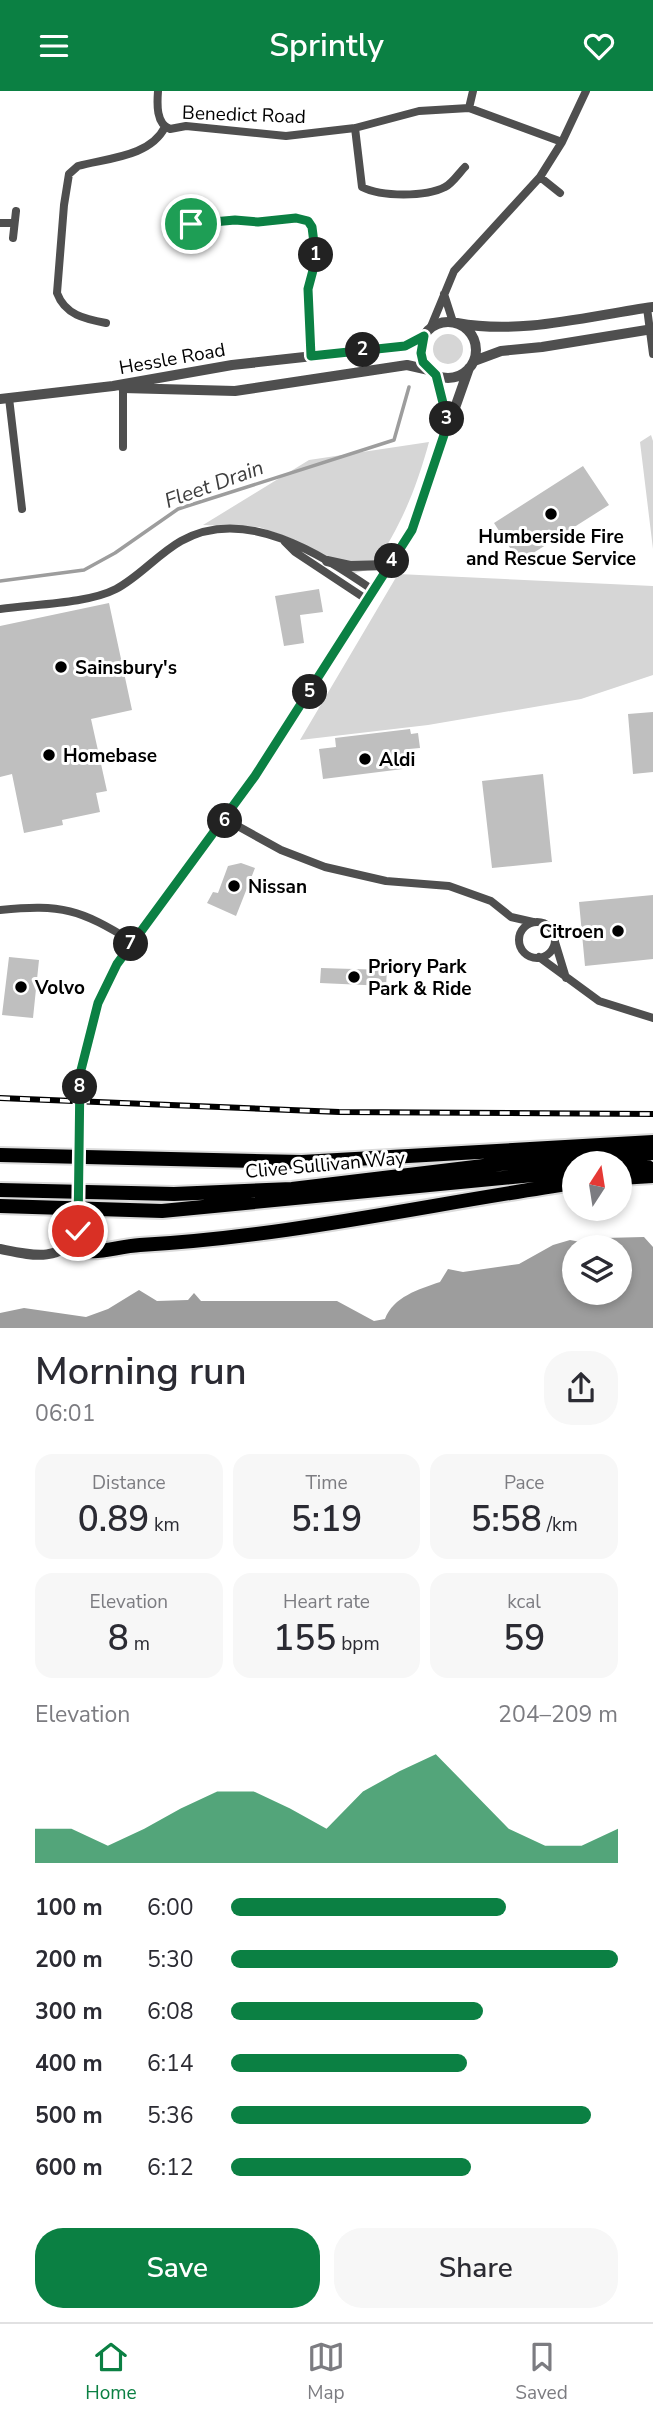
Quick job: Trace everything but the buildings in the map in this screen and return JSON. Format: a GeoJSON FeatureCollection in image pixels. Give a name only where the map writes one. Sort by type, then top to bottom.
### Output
{"type":"FeatureCollection","features":[{"type":"Feature","properties":{"kind":"highway"},"geometry":{"type":"LineString","coordinates":[[0,1155],[302,1162],[653,1142]]}},
{"type":"Feature","properties":{"kind":"highway","name":"Clive Sullivan Way"},"geometry":{"type":"LineString","coordinates":[[0,1190],[174,1194],[292,1189],[500,1164],[653,1153]]}},
{"type":"Feature","properties":{"kind":"highway"},"geometry":{"type":"LineString","coordinates":[[632,1168],[653,1167]]}},
{"type":"Feature","properties":{"kind":"highway","name":"Clive Sullivan Way"},"geometry":{"type":"LineString","coordinates":[[0,1206],[162,1211],[562,1172]]}},
{"type":"Feature","properties":{"kind":"highway"},"geometry":{"type":"LineString","coordinates":[[632,1177],[653,1176]]}},
{"type":"Feature","properties":{"kind":"highway"},"geometry":{"type":"LineString","coordinates":[[67,1247],[92,1254],[117,1247],[173,1243],[381,1217],[562,1185]]}},
{"type":"Feature","properties":{"kind":"street","name":"Benedict Road"},"geometry":{"type":"LineString","coordinates":[[158,91],[157,104],[165,128],[186,126],[286,136],[355,128],[419,111],[469,108],[562,142]]}},
{"type":"Feature","properties":{"kind":"street"},"geometry":{"type":"LineString","coordinates":[[469,108],[473,91]]}},
{"type":"Feature","properties":{"kind":"street"},"geometry":{"type":"LineString","coordinates":[[448,423],[432,372],[421,353],[427,332],[454,271],[540,177],[562,142],[586,91]]}},
{"type":"Feature","properties":{"kind":"street"},"geometry":{"type":"LineString","coordinates":[[106,323],[74,314],[61,304],[57,293],[69,174],[78,166],[150,147],[160,138],[165,128]]}},
{"type":"Feature","properties":{"kind":"street"},"geometry":{"type":"LineString","coordinates":[[355,128],[362,187],[373,193],[396,194],[446,187],[465,167]]}},
{"type":"Feature","properties":{"kind":"street"},"geometry":{"type":"LineString","coordinates":[[540,177],[560,193]]}},
{"type":"Feature","properties":{"kind":"street"},"geometry":{"type":"LineString","coordinates":[[13,238],[16,211]]}},
{"type":"Feature","properties":{"kind":"street"},"geometry":{"type":"LineString","coordinates":[[191,224],[296,218],[308,221],[312,227],[316,259],[308,289],[311,356]]}},
{"type":"Feature","properties":{"kind":"street"},"geometry":{"type":"LineString","coordinates":[[0,223],[13,223]]}},
{"type":"Feature","properties":{"kind":"street"},"geometry":{"type":"LineString","coordinates":[[0,1249],[37,1256],[50,1255],[67,1247],[78,1231],[80,1074],[98,1003],[117,964],[225,820],[327,666],[369,594],[412,530],[448,423],[472,364],[475,343],[465,328],[455,323],[444,294]]}},
{"type":"Feature","properties":{"kind":"street"},"geometry":{"type":"LineString","coordinates":[[427,332],[445,322],[488,329],[650,308],[653,354]]}},
{"type":"Feature","properties":{"kind":"street"},"geometry":{"type":"LineString","coordinates":[[432,372],[454,377],[472,364],[501,351],[651,330]]}},
{"type":"Feature","properties":{"kind":"street","name":"Hessle Road"},"geometry":{"type":"LineString","coordinates":[[118,387],[183,372],[405,346],[427,332]]}},
{"type":"Feature","properties":{"kind":"street","name":"Hessle Road"},"geometry":{"type":"LineString","coordinates":[[118,387],[235,391],[407,365],[432,372]]}},
{"type":"Feature","properties":{"kind":"street"},"geometry":{"type":"LineString","coordinates":[[22,509],[5,398],[118,387],[123,447]]}},
{"type":"Feature","properties":{"kind":"street"},"geometry":{"type":"LineString","coordinates":[[0,609],[83,598],[116,589],[183,540],[213,529],[246,530],[294,543],[327,561],[369,594]]}},
{"type":"Feature","properties":{"kind":"street"},"geometry":{"type":"LineString","coordinates":[[285,542],[295,552],[369,594]]}},
{"type":"Feature","properties":{"kind":"street"},"geometry":{"type":"LineString","coordinates":[[327,561],[350,566],[389,565]]}},
{"type":"Feature","properties":{"kind":"street"},"geometry":{"type":"LineString","coordinates":[[225,820],[281,850],[325,867],[387,881],[449,886],[491,901],[511,917],[549,926],[566,978]]}},
{"type":"Feature","properties":{"kind":"street"},"geometry":{"type":"LineString","coordinates":[[0,910],[58,908],[95,918],[133,942]]}},
{"type":"Feature","properties":{"kind":"street"},"geometry":{"type":"LineString","coordinates":[[511,917],[527,955],[539,957],[599,1002],[653,1018]]}},
{"type":"Feature","properties":{"kind":"street"},"geometry":{"type":"LineString","coordinates":[[519,939],[523,928],[533,922]]}},
{"type":"Feature","properties":{"kind":"street"},"geometry":{"type":"LineString","coordinates":[[539,957],[549,953],[555,942]]}},
{"type":"Feature","properties":{"kind":"shaded area"},"geometry":{"type":"Polygon","coordinates":[[[448,334],[459,338],[463,349],[459,360],[448,364],[437,360],[433,349],[437,338],[448,334]]]}},
{"type":"Feature","properties":{"kind":"shaded area"},"geometry":{"type":"Polygon","coordinates":[[[651,435],[653,441],[653,549],[640,442],[651,435]]]}},
{"type":"Feature","properties":{"kind":"shaded area"},"geometry":{"type":"Polygon","coordinates":[[[429,442],[406,508],[372,569],[350,574],[293,539],[259,527],[203,525],[309,460],[429,442]]]}},
{"type":"Feature","properties":{"kind":"shaded area"},"geometry":{"type":"Polygon","coordinates":[[[398,574],[653,586],[653,675],[581,699],[428,725],[300,740],[398,574]]]}},
{"type":"Feature","properties":{"kind":"shaded area"},"geometry":{"type":"Polygon","coordinates":[[[632,1237],[644,1237],[653,1247],[653,1328],[0,1328],[0,1313],[24,1308],[86,1317],[108,1309],[139,1290],[157,1301],[188,1300],[194,1293],[201,1301],[337,1301],[374,1321],[385,1319],[400,1299],[440,1282],[448,1269],[463,1272],[519,1264],[562,1242],[562,1305],[632,1305],[632,1237]]]}},
{"type":"Feature","properties":{"kind":"waterway","name":"Fleet Drain"},"geometry":{"type":"LineString","coordinates":[[0,581],[84,570],[115,553],[178,509],[394,440],[409,387]]}},
{"type":"Feature","properties":{"kind":"railway"},"geometry":{"type":"LineString","coordinates":[[0,1098],[339,1112],[653,1114]]}},
{"type":"Feature","properties":{"kind":"place","name":"Humberside Fire and Rescue Service"},"geometry":{"type":"Point","coordinates":[551,514]}},
{"type":"Feature","properties":{"kind":"place","name":"Sainsbury's"},"geometry":{"type":"Point","coordinates":[61,667]}},
{"type":"Feature","properties":{"kind":"place","name":"Homebase"},"geometry":{"type":"Point","coordinates":[49,755]}},
{"type":"Feature","properties":{"kind":"place","name":"Aldi"},"geometry":{"type":"Point","coordinates":[365,759]}},
{"type":"Feature","properties":{"kind":"place","name":"Nissan"},"geometry":{"type":"Point","coordinates":[234,886]}},
{"type":"Feature","properties":{"kind":"place","name":"Citroen"},"geometry":{"type":"Point","coordinates":[618,931]}},
{"type":"Feature","properties":{"kind":"place","name":"Priory Park Park & Ride"},"geometry":{"type":"Point","coordinates":[354,977]}},
{"type":"Feature","properties":{"kind":"place","name":"Volvo"},"geometry":{"type":"Point","coordinates":[21,987]}},
{"type":"Feature","properties":{"kind":"route"},"geometry":{"type":"LineString","coordinates":[[78,1231],[80,1074],[98,1003],[117,964],[255,776],[412,530],[448,423],[436,375],[423,362],[421,344],[424,336],[405,346],[311,356],[308,281],[316,259],[312,227],[308,221],[296,218],[191,224]]}}]}
